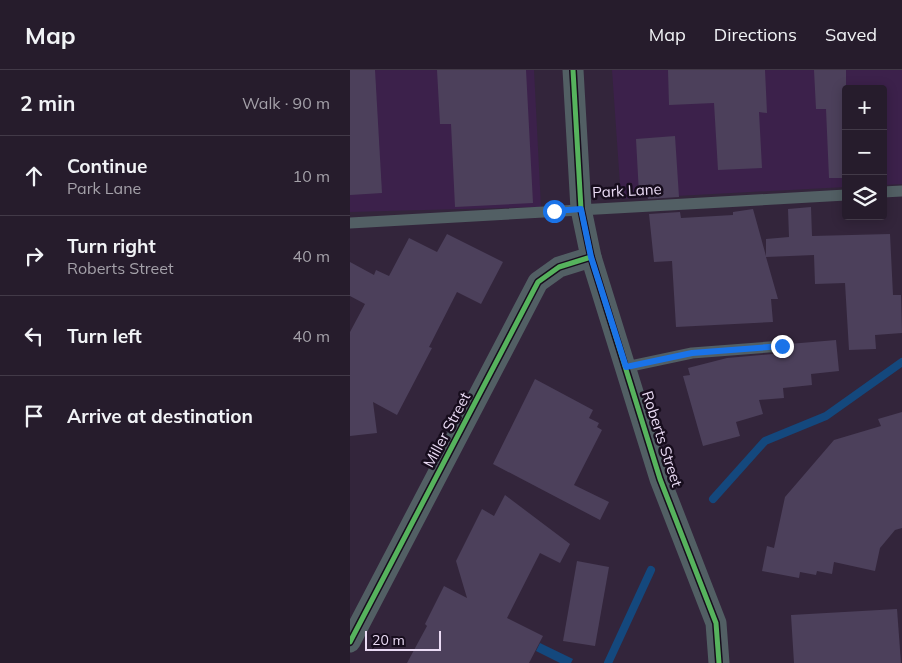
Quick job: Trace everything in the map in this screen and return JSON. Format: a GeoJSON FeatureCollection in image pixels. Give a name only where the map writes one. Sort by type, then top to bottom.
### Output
{"type":"FeatureCollection","features":[{"type":"Feature","properties":{"kind":"street","name":"Roberts Street"},"geometry":{"type":"LineString","coordinates":[[573,70],[581,209],[591,257],[660,479],[716,623],[719,663]]}},
{"type":"Feature","properties":{"kind":"street","name":"Miller Street"},"geometry":{"type":"LineString","coordinates":[[350,642],[538,282],[559,267],[591,257]]}},
{"type":"Feature","properties":{"kind":"lane"},"geometry":{"type":"LineString","coordinates":[[887,192],[902,192]]}},
{"type":"Feature","properties":{"kind":"lane","name":"Park Lane"},"geometry":{"type":"LineString","coordinates":[[350,223],[842,194]]}},
{"type":"Feature","properties":{"kind":"lane"},"geometry":{"type":"LineString","coordinates":[[626,367],[692,353],[782,346]]}},
{"type":"Feature","properties":{"kind":"shaded area"},"geometry":{"type":"Polygon","coordinates":[[[350,70],[534,70],[541,207],[350,212],[350,70]]]}},
{"type":"Feature","properties":{"kind":"shaded area"},"geometry":{"type":"Polygon","coordinates":[[[612,70],[902,70],[902,184],[887,185],[887,85],[842,85],[842,187],[621,199],[612,70]]]}},
{"type":"Feature","properties":{"kind":"water"},"geometry":{"type":"Polygon","coordinates":[[[540,643],[573,659],[571,663],[560,663],[536,651],[540,643]]]}},
{"type":"Feature","properties":{"kind":"building"},"geometry":{"type":"Polygon","coordinates":[[[350,70],[375,70],[382,193],[350,195],[350,70]]]}},
{"type":"Feature","properties":{"kind":"building"},"geometry":{"type":"Polygon","coordinates":[[[437,70],[526,70],[533,203],[455,207],[451,124],[440,124],[437,70]]]}},
{"type":"Feature","properties":{"kind":"building"},"geometry":{"type":"Polygon","coordinates":[[[668,70],[765,70],[767,113],[759,112],[762,168],[718,170],[714,103],[669,105],[668,70]]]}},
{"type":"Feature","properties":{"kind":"building"},"geometry":{"type":"Polygon","coordinates":[[[814,70],[846,70],[846,85],[842,85],[842,178],[829,178],[826,109],[816,109],[814,70]]]}},
{"type":"Feature","properties":{"kind":"building"},"geometry":{"type":"Polygon","coordinates":[[[675,136],[679,197],[648,199],[647,193],[639,194],[636,139],[675,136]]]}},
{"type":"Feature","properties":{"kind":"building"},"geometry":{"type":"Polygon","coordinates":[[[811,207],[812,236],[890,234],[893,295],[901,295],[902,333],[875,335],[876,349],[849,350],[845,283],[815,284],[814,255],[766,257],[778,299],[771,299],[773,322],[676,327],[672,261],[654,262],[649,214],[680,212],[681,218],[733,215],[733,212],[753,209],[766,256],[766,239],[789,237],[788,209],[811,207]]]}},
{"type":"Feature","properties":{"kind":"building"},"geometry":{"type":"Polygon","coordinates":[[[447,234],[503,262],[481,304],[457,292],[429,347],[432,348],[397,415],[373,402],[377,433],[350,436],[350,332],[365,304],[350,296],[350,262],[374,275],[376,270],[389,276],[409,238],[437,252],[447,234]]]}},
{"type":"Feature","properties":{"kind":"building"},"geometry":{"type":"Polygon","coordinates":[[[836,340],[839,371],[811,374],[812,385],[783,388],[784,398],[759,400],[763,414],[736,422],[740,436],[703,446],[683,376],[690,375],[688,368],[727,358],[783,353],[788,350],[789,344],[836,340]]]}},
{"type":"Feature","properties":{"kind":"building"},"geometry":{"type":"Polygon","coordinates":[[[535,379],[593,410],[589,418],[599,423],[597,427],[602,430],[574,485],[609,502],[600,520],[493,464],[535,379]]]}},
{"type":"Feature","properties":{"kind":"building"},"geometry":{"type":"Polygon","coordinates":[[[902,412],[902,528],[895,530],[880,548],[875,571],[834,562],[832,574],[817,571],[816,575],[800,572],[799,578],[762,571],[767,546],[774,548],[785,497],[834,440],[881,426],[878,419],[902,412]]]}},
{"type":"Feature","properties":{"kind":"building"},"geometry":{"type":"Polygon","coordinates":[[[505,495],[570,544],[560,563],[540,553],[507,618],[543,636],[529,663],[407,663],[427,626],[425,624],[444,586],[467,598],[456,561],[482,509],[494,516],[505,495]]]}},
{"type":"Feature","properties":{"kind":"building"},"geometry":{"type":"Polygon","coordinates":[[[577,561],[609,567],[595,646],[563,641],[577,561]]]}},
{"type":"Feature","properties":{"kind":"building"},"geometry":{"type":"Polygon","coordinates":[[[897,609],[901,663],[794,663],[791,615],[897,609]]]}},
{"type":"Feature","properties":{"kind":"waterway"},"geometry":{"type":"LineString","coordinates":[[713,499],[765,441],[826,416],[902,362]]}},
{"type":"Feature","properties":{"kind":"waterway"},"geometry":{"type":"LineString","coordinates":[[608,663],[651,570]]}},
{"type":"Feature","properties":{"kind":"cycle path"},"geometry":{"type":"LineString","coordinates":[[573,70],[581,209],[591,257],[660,479],[716,623],[719,663]]}},
{"type":"Feature","properties":{"kind":"cycle path"},"geometry":{"type":"LineString","coordinates":[[350,642],[538,282],[559,267],[591,257]]}},
{"type":"Feature","properties":{"kind":"route"},"geometry":{"type":"LineString","coordinates":[[554,211],[581,209],[591,257],[626,367],[692,353],[782,346]]}}]}
